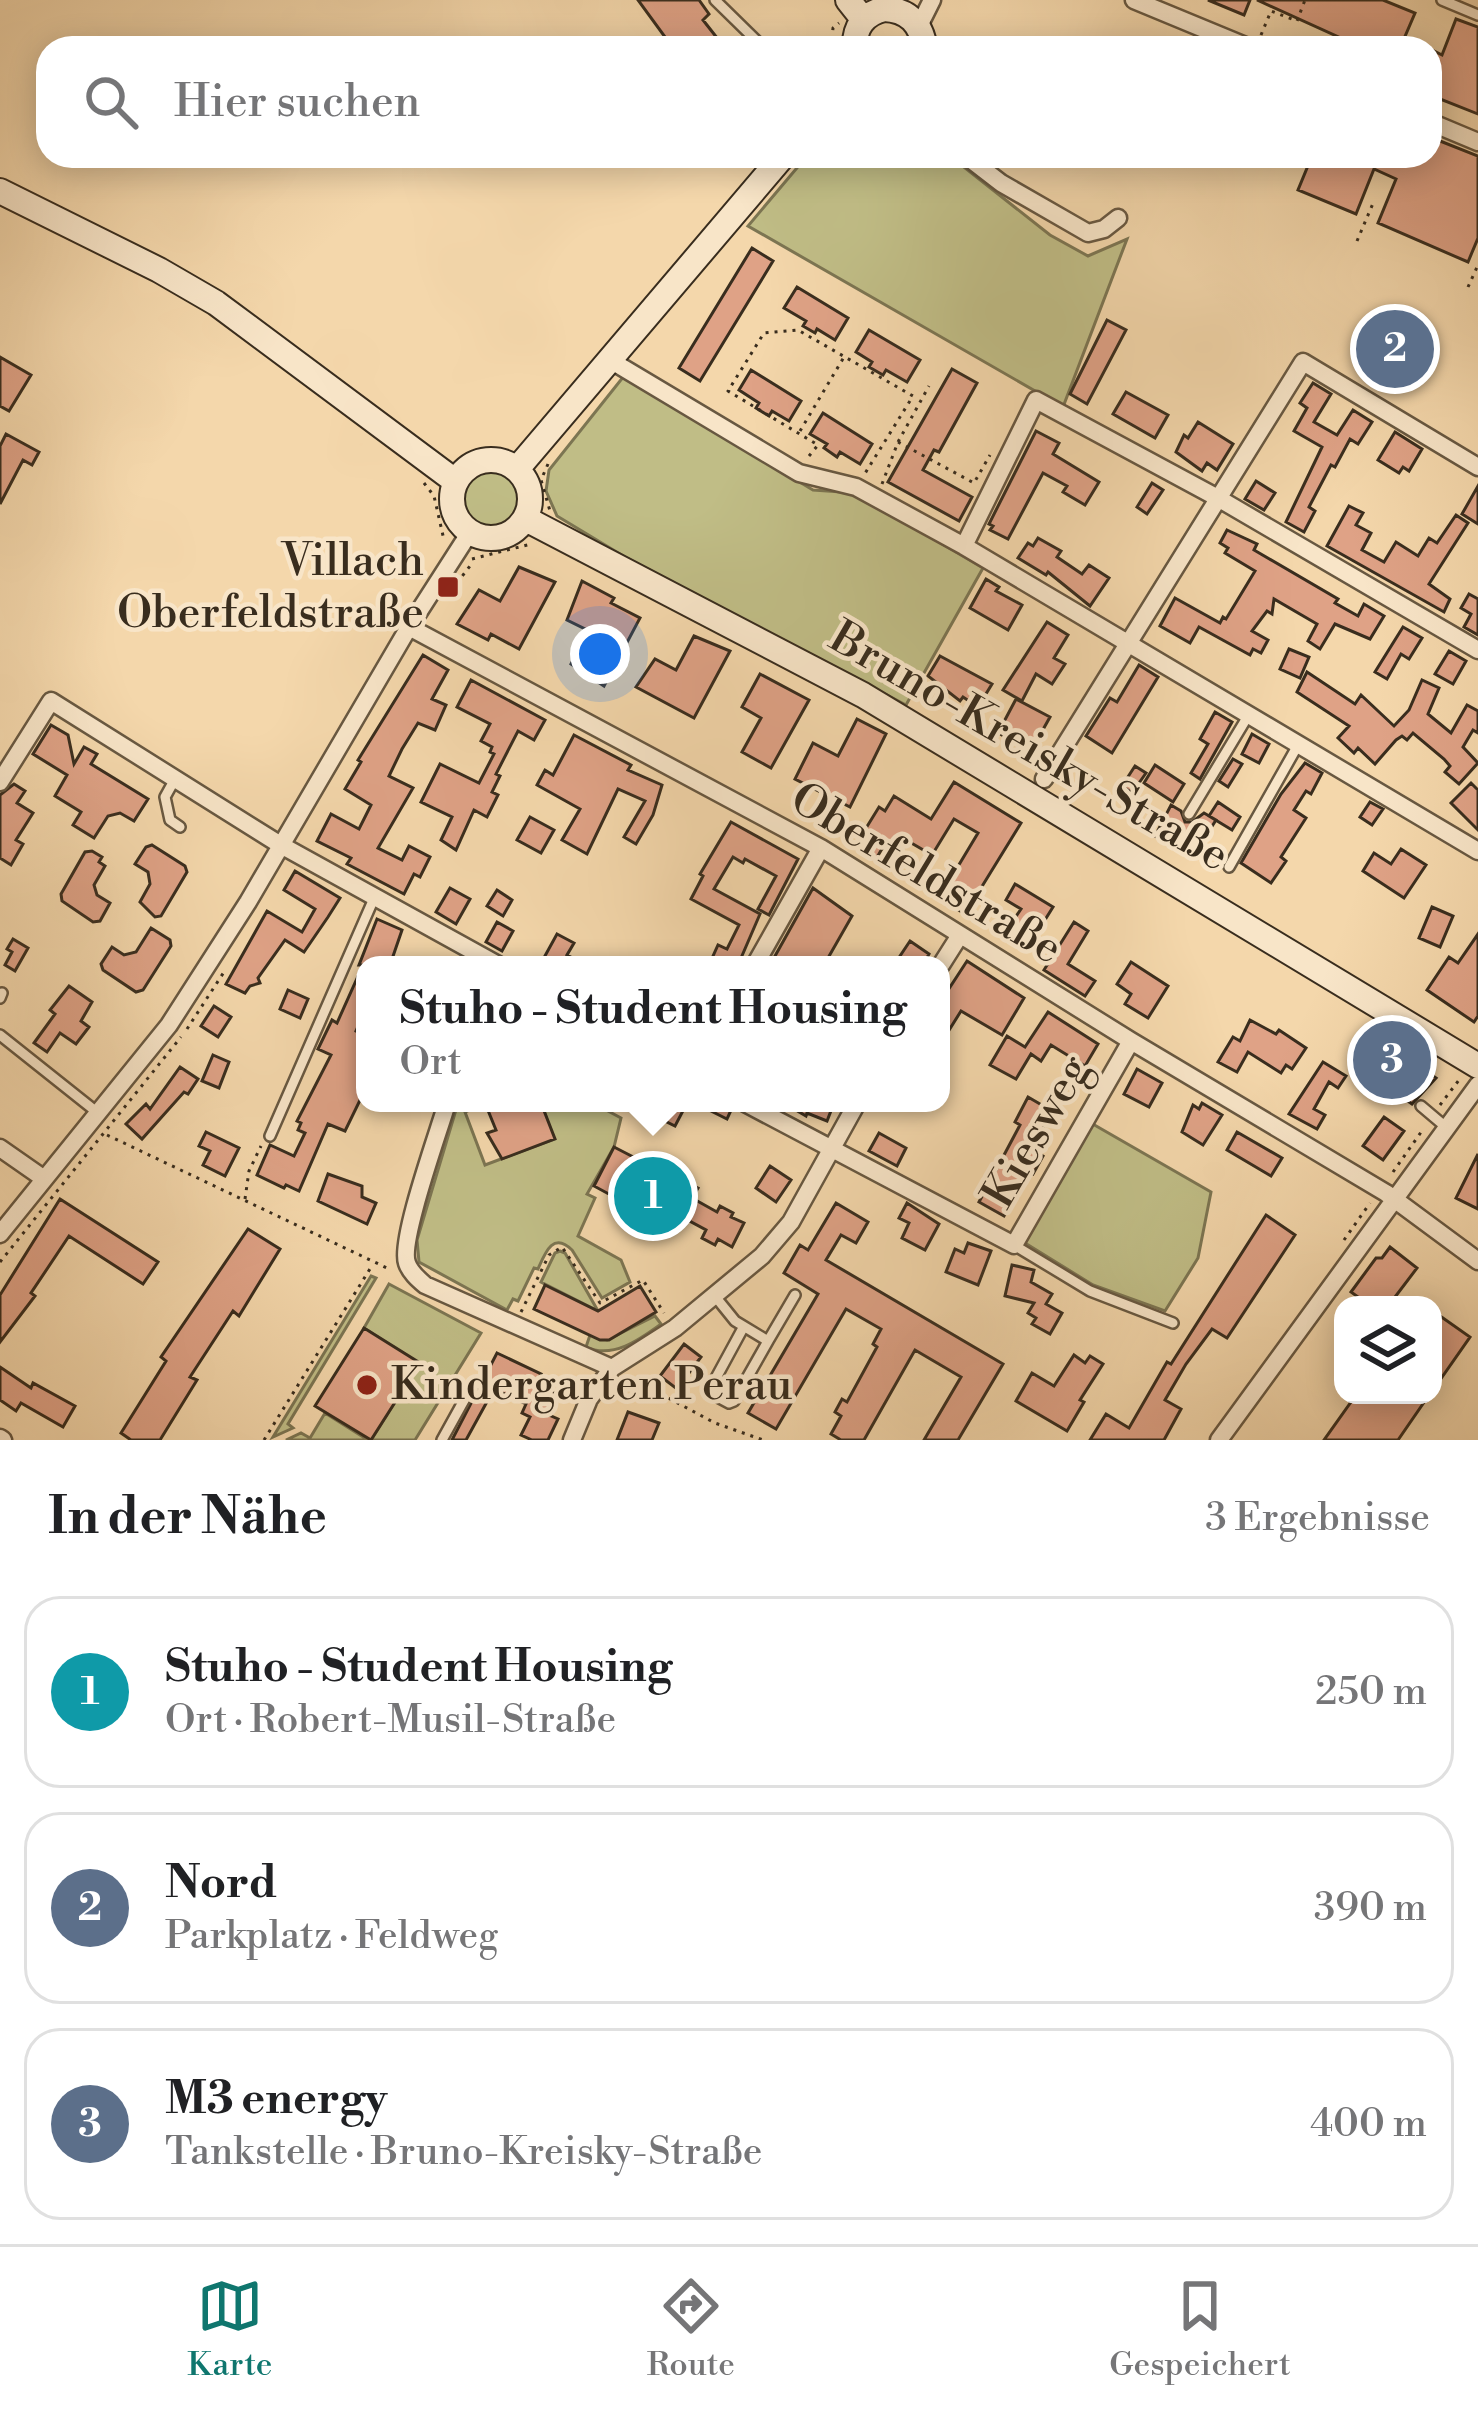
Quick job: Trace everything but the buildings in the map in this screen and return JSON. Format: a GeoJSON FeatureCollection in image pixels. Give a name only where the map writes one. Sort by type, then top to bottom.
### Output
{"type":"FeatureCollection","features":[{"type":"Feature","properties":{"kind":"street"},"geometry":{"type":"LineString","coordinates":[[856,36],[857,28],[932,0]]}},
{"type":"Feature","properties":{"kind":"street"},"geometry":{"type":"LineString","coordinates":[[1134,0],[1221,36]]}},
{"type":"Feature","properties":{"kind":"street"},"geometry":{"type":"LineString","coordinates":[[1442,127],[1478,142]]}},
{"type":"Feature","properties":{"kind":"street"},"geometry":{"type":"LineString","coordinates":[[517,469],[772,168]]}},
{"type":"Feature","properties":{"kind":"street"},"geometry":{"type":"LineString","coordinates":[[982,168],[1088,233],[1104,229],[1115,211]]}},
{"type":"Feature","properties":{"kind":"street"},"geometry":{"type":"LineString","coordinates":[[0,191],[215,303],[455,481]]}},
{"type":"Feature","properties":{"kind":"street"},"geometry":{"type":"LineString","coordinates":[[610,360],[799,473],[876,496],[1478,851]]}},
{"type":"Feature","properties":{"kind":"street"},"geometry":{"type":"LineString","coordinates":[[1044,779],[1304,362],[1478,467]]}},
{"type":"Feature","properties":{"kind":"street"},"geometry":{"type":"LineString","coordinates":[[964,546],[1036,400],[1216,497],[1478,650]]}},
{"type":"Feature","properties":{"kind":"street"},"geometry":{"type":"LineString","coordinates":[[0,1234],[169,1024],[333,762],[461,543],[452,491],[455,481],[473,464],[486,460],[517,469],[531,498],[531,530],[519,528],[496,538],[461,543]]}},
{"type":"Feature","properties":{"kind":"street","name":"Bruno-Kreisky-Straße"},"geometry":{"type":"LineString","coordinates":[[531,530],[863,695],[1478,1066]]}},
{"type":"Feature","properties":{"kind":"street","name":"Oberfeldstraße"},"geometry":{"type":"LineString","coordinates":[[409,627],[821,848],[1396,1199],[1478,1261]]}},
{"type":"Feature","properties":{"kind":"street"},"geometry":{"type":"LineString","coordinates":[[0,782],[50,701],[280,844],[482,956]]}},
{"type":"Feature","properties":{"kind":"street"},"geometry":{"type":"LineString","coordinates":[[760,956],[821,848]]}},
{"type":"Feature","properties":{"kind":"street"},"geometry":{"type":"LineString","coordinates":[[946,956],[959,935]]}},
{"type":"Feature","properties":{"kind":"street","name":"Kiesweg"},"geometry":{"type":"LineString","coordinates":[[762,1112],[1014,1245],[1131,1041]]}},
{"type":"Feature","properties":{"kind":"street"},"geometry":{"type":"LineString","coordinates":[[1219,1440],[1478,1085]]}},
{"type":"Feature","properties":{"kind":"street"},"geometry":{"type":"LineString","coordinates":[[444,1112],[405,1260],[424,1285],[612,1368]]}},
{"type":"Feature","properties":{"kind":"street"},"geometry":{"type":"LineString","coordinates":[[572,1440],[590,1399],[612,1368],[675,1328],[763,1256],[791,1222],[852,1112]]}},
{"type":"Feature","properties":{"kind":"street"},"geometry":{"type":"LineString","coordinates":[[0,1148],[43,1178]]}},
{"type":"Feature","properties":{"kind":"lane"},"geometry":{"type":"LineString","coordinates":[[716,0],[752,36]]}},
{"type":"Feature","properties":{"kind":"lane"},"geometry":{"type":"LineString","coordinates":[[1442,0],[1478,15]]}},
{"type":"Feature","properties":{"kind":"lane"},"geometry":{"type":"LineString","coordinates":[[1190,814],[1248,716]]}},
{"type":"Feature","properties":{"kind":"lane"},"geometry":{"type":"LineString","coordinates":[[1229,867],[1298,745]]}},
{"type":"Feature","properties":{"kind":"lane"},"geometry":{"type":"LineString","coordinates":[[176,779],[164,796],[170,820],[180,827]]}},
{"type":"Feature","properties":{"kind":"lane"},"geometry":{"type":"LineString","coordinates":[[270,1136],[375,896]]}},
{"type":"Feature","properties":{"kind":"lane"},"geometry":{"type":"LineString","coordinates":[[1399,1018],[1401,1058]]}},
{"type":"Feature","properties":{"kind":"lane"},"geometry":{"type":"LineString","coordinates":[[0,1035],[98,1113]]}},
{"type":"Feature","properties":{"kind":"lane"},"geometry":{"type":"LineString","coordinates":[[1421,1106],[1447,1128]]}},
{"type":"Feature","properties":{"kind":"lane"},"geometry":{"type":"LineString","coordinates":[[1014,1245],[1090,1291],[1172,1323]]}},
{"type":"Feature","properties":{"kind":"lane"},"geometry":{"type":"LineString","coordinates":[[714,1295],[743,1328],[768,1341]]}},
{"type":"Feature","properties":{"kind":"lane"},"geometry":{"type":"LineString","coordinates":[[743,1328],[712,1387],[714,1395],[729,1403],[795,1295]]}},
{"type":"Feature","properties":{"kind":"lane"},"geometry":{"type":"LineString","coordinates":[[442,1440],[468,1393]]}},
{"type":"Feature","properties":{"kind":"path"},"geometry":{"type":"LineString","coordinates":[[1264,27],[1271,11],[1297,21],[1305,0]]}},
{"type":"Feature","properties":{"kind":"path"},"geometry":{"type":"LineString","coordinates":[[1357,241],[1374,201]]}},
{"type":"Feature","properties":{"kind":"path"},"geometry":{"type":"LineString","coordinates":[[1468,287],[1478,265]]}},
{"type":"Feature","properties":{"kind":"path"},"geometry":{"type":"LineString","coordinates":[[805,462],[818,445],[728,392],[764,333],[798,330],[913,396],[856,487]]}},
{"type":"Feature","properties":{"kind":"path"},"geometry":{"type":"LineString","coordinates":[[798,434],[845,355]]}},
{"type":"Feature","properties":{"kind":"path"},"geometry":{"type":"LineString","coordinates":[[876,496],[898,442],[929,386]]}},
{"type":"Feature","properties":{"kind":"path"},"geometry":{"type":"LineString","coordinates":[[898,442],[974,482],[997,444]]}},
{"type":"Feature","properties":{"kind":"path"},"geometry":{"type":"LineString","coordinates":[[425,484],[434,496],[441,537],[461,543],[474,560],[531,530]]}},
{"type":"Feature","properties":{"kind":"path"},"geometry":{"type":"LineString","coordinates":[[104,1134],[387,1268]]}},
{"type":"Feature","properties":{"kind":"path"},"geometry":{"type":"LineString","coordinates":[[244,1201],[253,1161],[270,1136]]}},
{"type":"Feature","properties":{"kind":"path"},"geometry":{"type":"LineString","coordinates":[[1342,1244],[1370,1204]]}},
{"type":"Feature","properties":{"kind":"path"},"geometry":{"type":"LineString","coordinates":[[515,1325],[549,1255],[562,1247],[600,1303],[643,1280],[675,1328]]}},
{"type":"Feature","properties":{"kind":"path"},"geometry":{"type":"LineString","coordinates":[[264,1440],[374,1262]]}},
{"type":"Feature","properties":{"kind":"path"},"geometry":{"type":"LineString","coordinates":[[612,1368],[715,1423],[763,1440]]}},
{"type":"Feature","properties":{"kind":"shaded area"},"geometry":{"type":"Polygon","coordinates":[[[797,168],[965,168],[1050,235],[1088,256],[1127,239],[1063,407],[748,226],[797,168]]]}},
{"type":"Feature","properties":{"kind":"shaded area"},"geometry":{"type":"Polygon","coordinates":[[[624,376],[813,490],[856,493],[983,568],[906,705],[625,557],[557,516],[546,491],[549,470],[624,376]]]}},
{"type":"Feature","properties":{"kind":"shaded area"},"geometry":{"type":"Polygon","coordinates":[[[490,471],[511,480],[520,501],[511,522],[490,531],[469,522],[460,501],[469,480],[490,471]]]}},
{"type":"Feature","properties":{"kind":"shaded area"},"geometry":{"type":"Polygon","coordinates":[[[455,1112],[465,1112],[485,1165],[554,1139],[544,1112],[610,1112],[621,1118],[614,1147],[587,1194],[595,1198],[578,1236],[621,1260],[630,1282],[602,1298],[572,1250],[555,1243],[538,1269],[534,1268],[518,1301],[513,1299],[507,1310],[419,1262],[417,1240],[455,1112]]]}},
{"type":"Feature","properties":{"kind":"shaded area"},"geometry":{"type":"Polygon","coordinates":[[[1091,1123],[1211,1192],[1198,1258],[1165,1311],[1093,1285],[1025,1243],[1091,1123]]]}},
{"type":"Feature","properties":{"kind":"shaded area"},"geometry":{"type":"Polygon","coordinates":[[[560,1251],[565,1253],[598,1311],[541,1282],[560,1251]]]}},
{"type":"Feature","properties":{"kind":"shaded area"},"geometry":{"type":"Polygon","coordinates":[[[371,1276],[376,1278],[288,1424],[293,1428],[273,1437],[371,1276]]]}},
{"type":"Feature","properties":{"kind":"shaded area"},"geometry":{"type":"Polygon","coordinates":[[[389,1284],[481,1333],[415,1440],[371,1440],[419,1364],[364,1328],[389,1284]]]}},
{"type":"Feature","properties":{"kind":"shaded area"},"geometry":{"type":"Polygon","coordinates":[[[655,1316],[661,1324],[625,1346],[606,1351],[586,1347],[590,1335],[607,1340],[655,1316]]]}},
{"type":"Feature","properties":{"kind":"shaded area"},"geometry":{"type":"Polygon","coordinates":[[[325,1413],[368,1440],[286,1440],[301,1433],[310,1438],[325,1413]]]}},
{"type":"Feature","properties":{"kind":"place","name":"Nord"},"geometry":{"type":"Point","coordinates":[1395,349]}},
{"type":"Feature","properties":{"kind":"place","name":"Villach Oberfeldstraße"},"geometry":{"type":"Point","coordinates":[448,587]}},
{"type":"Feature","properties":{"kind":"place","name":"M3 energy"},"geometry":{"type":"Point","coordinates":[1392,1060]}},
{"type":"Feature","properties":{"kind":"place","name":"Stuho - Student Housing"},"geometry":{"type":"Point","coordinates":[653,1196]}},
{"type":"Feature","properties":{"kind":"place","name":"Kindergarten Perau"},"geometry":{"type":"Point","coordinates":[367,1385]}}]}
